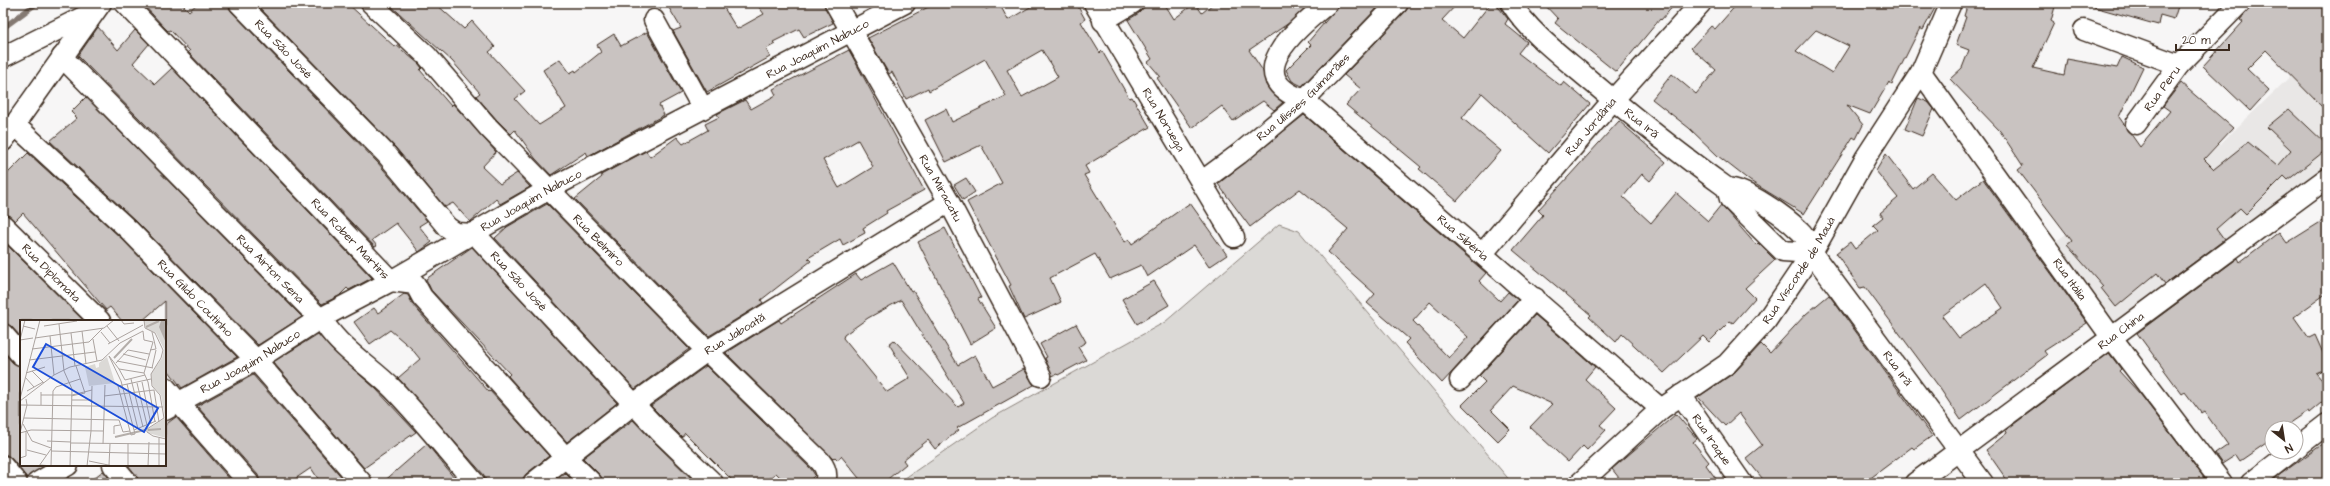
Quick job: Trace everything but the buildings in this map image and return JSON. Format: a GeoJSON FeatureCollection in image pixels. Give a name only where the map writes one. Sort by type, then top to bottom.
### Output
{"type":"FeatureCollection","features":[{"type":"Feature","properties":{"kind":"street","name":"Rua Rober Martins"},"geometry":{"type":"LineString","coordinates":[[125,3],[391,281],[415,284],[422,296],[565,457],[592,483]]}},
{"type":"Feature","properties":{"kind":"street","name":"Rua São José"},"geometry":{"type":"LineString","coordinates":[[239,3],[387,155],[447,227],[456,233],[475,234],[635,403],[659,431],[713,483]]}},
{"type":"Feature","properties":{"kind":"street","name":"Rua Belmiro"},"geometry":{"type":"LineString","coordinates":[[371,3],[427,56],[488,128],[707,351],[820,461],[825,467],[826,480]]}},
{"type":"Feature","properties":{"kind":"street","name":"Rua Miracatu"},"geometry":{"type":"LineString","coordinates":[[836,3],[851,32],[949,202],[1041,376]]}},
{"type":"Feature","properties":{"kind":"street","name":"Rua Joaquim Nabuco"},"geometry":{"type":"LineString","coordinates":[[172,406],[256,360],[319,319],[475,234],[549,189],[702,107],[905,3]]}},
{"type":"Feature","properties":{"kind":"street","name":"Rua Noruega"},"geometry":{"type":"LineString","coordinates":[[1094,3],[1234,237]]}},
{"type":"Feature","properties":{"kind":"street"},"geometry":{"type":"LineString","coordinates":[[1104,21],[1133,3]]}},
{"type":"Feature","properties":{"kind":"street","name":"Rua Sibéria"},"geometry":{"type":"LineString","coordinates":[[1328,3],[1278,53],[1273,65],[1277,81],[1282,88],[1290,94],[1304,100],[1535,298],[1661,409]]}},
{"type":"Feature","properties":{"kind":"street","name":"Rua Ulisses Guimarães"},"geometry":{"type":"LineString","coordinates":[[1201,182],[1239,154],[1304,100],[1398,3]]}},
{"type":"Feature","properties":{"kind":"street","name":"Rua Irã"},"geometry":{"type":"LineString","coordinates":[[1510,3],[1529,28],[1555,52],[1613,100],[1727,188],[1736,189],[1751,195],[1800,231],[1812,253],[1983,483]]}},
{"type":"Feature","properties":{"kind":"street","name":"Rua Jordânia"},"geometry":{"type":"LineString","coordinates":[[1483,253],[1613,100],[1701,3]]}},
{"type":"Feature","properties":{"kind":"street","name":"Rua Visconde de Mauá"},"geometry":{"type":"LineString","coordinates":[[1580,483],[1661,409],[1728,364],[1766,321],[1812,253],[1866,157],[1921,72],[1951,3]]}},
{"type":"Feature","properties":{"kind":"street","name":"Rua Peru"},"geometry":{"type":"LineString","coordinates":[[2136,124],[2179,66],[2240,3]]}},
{"type":"Feature","properties":{"kind":"street"},"geometry":{"type":"LineString","coordinates":[[3,141],[96,8]]}},
{"type":"Feature","properties":{"kind":"street"},"geometry":{"type":"LineString","coordinates":[[3,57],[96,8]]}},
{"type":"Feature","properties":{"kind":"street"},"geometry":{"type":"LineString","coordinates":[[654,20],[702,107]]}},
{"type":"Feature","properties":{"kind":"street"},"geometry":{"type":"LineString","coordinates":[[2084,30],[2179,66]]}},
{"type":"Feature","properties":{"kind":"street","name":"Rua Airton Sena"},"geometry":{"type":"LineString","coordinates":[[62,57],[319,319],[345,348],[371,367],[394,390],[475,483]]}},
{"type":"Feature","properties":{"kind":"street","name":"Rua Itália"},"geometry":{"type":"LineString","coordinates":[[1921,72],[2112,338],[2222,483]]}},
{"type":"Feature","properties":{"kind":"street","name":"Rua Gildo Coutinho"},"geometry":{"type":"LineString","coordinates":[[15,125],[129,230],[256,360],[362,483]]}},
{"type":"Feature","properties":{"kind":"street","name":"Rua China"},"geometry":{"type":"LineString","coordinates":[[1915,483],[2327,178]]}},
{"type":"Feature","properties":{"kind":"street","name":"Rua Jaboatã"},"geometry":{"type":"LineString","coordinates":[[533,483],[635,403],[707,351],[949,202]]}},
{"type":"Feature","properties":{"kind":"street","name":"Rua Diplomata"},"geometry":{"type":"LineString","coordinates":[[3,225],[99,320]]}},
{"type":"Feature","properties":{"kind":"street"},"geometry":{"type":"LineString","coordinates":[[1460,380],[1535,298]]}},
{"type":"Feature","properties":{"kind":"street"},"geometry":{"type":"LineString","coordinates":[[3,334],[20,354]]}},
{"type":"Feature","properties":{"kind":"street"},"geometry":{"type":"LineString","coordinates":[[166,390],[172,406],[249,483]]}},
{"type":"Feature","properties":{"kind":"street","name":"Rua Iraque"},"geometry":{"type":"LineString","coordinates":[[1681,395],[1742,483]]}},
{"type":"Feature","properties":{"kind":"street"},"geometry":{"type":"LineString","coordinates":[[2304,442],[2327,424]]}},
{"type":"Feature","properties":{"kind":"street"},"geometry":{"type":"LineString","coordinates":[[2252,483],[2281,460]]}},
{"type":"Feature","properties":{"kind":"street"},"geometry":{"type":"LineString","coordinates":[[3,466],[17,483]]}},
{"type":"Feature","properties":{"kind":"street"},"geometry":{"type":"LineString","coordinates":[[37,483],[66,466]]}},
{"type":"Feature","properties":{"kind":"street"},"geometry":{"type":"LineString","coordinates":[[115,466],[128,483]]}},
{"type":"Feature","properties":{"kind":"shaded area"},"geometry":{"type":"Polygon","coordinates":[[[2327,41],[2327,171],[2113,331],[2055,242],[2175,155],[2193,170],[2327,41]]]}},
{"type":"Feature","properties":{"kind":"shaded area"},"geometry":{"type":"Polygon","coordinates":[[[1279,224],[1299,231],[1512,483],[898,483],[992,418],[1165,322],[1279,224]]]}},
{"type":"Feature","properties":{"kind":"waterway"},"geometry":{"type":"LineString","coordinates":[[3,28],[37,3]]}}]}
